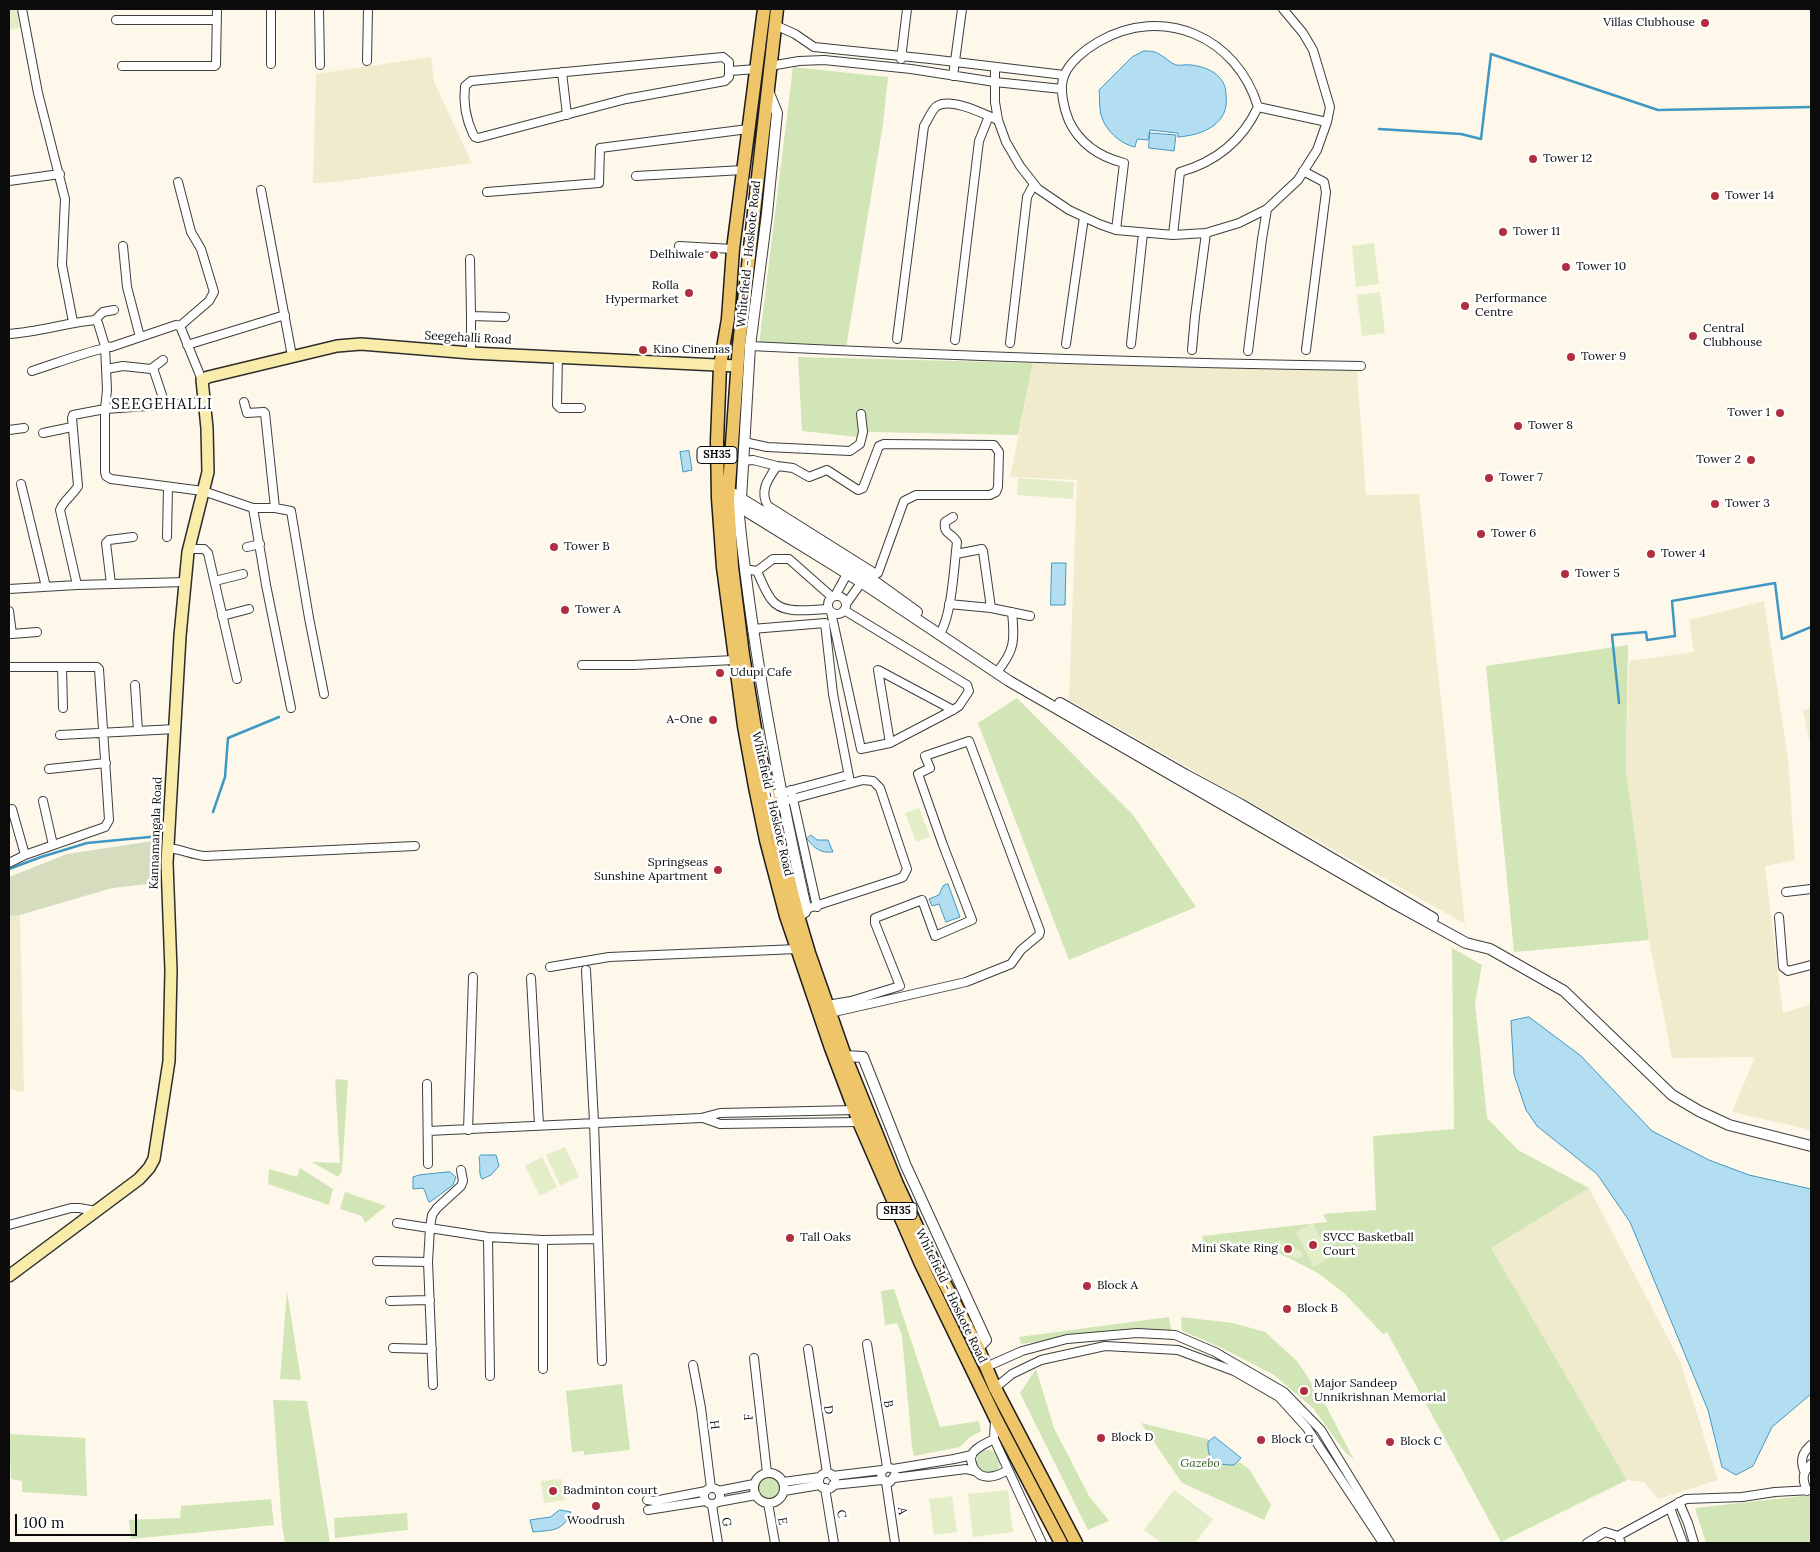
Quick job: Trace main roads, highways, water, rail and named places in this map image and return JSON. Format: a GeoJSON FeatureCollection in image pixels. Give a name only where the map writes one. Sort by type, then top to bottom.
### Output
{"type":"FeatureCollection","features":[{"type":"Feature","properties":{"kind":"main road","name":"Whitefield - Hoskote Road"},"geometry":{"type":"LineString","coordinates":[[764,9],[743,170],[728,319],[720,366],[718,441],[729,497],[732,567],[743,655],[757,740],[807,910],[809,953],[845,1056],[908,1221],[978,1348],[995,1388],[1076,1543]]}},
{"type":"Feature","properties":{"kind":"main road","name":"Whitefield - Hoskote Road"},"geometry":{"type":"LineString","coordinates":[[777,9],[737,366],[723,567],[744,726],[766,840],[781,898],[831,1048],[857,1116],[908,1221],[995,1417],[1061,1543]]}},
{"type":"Feature","properties":{"kind":"main road","name":"Seegehalli Road"},"geometry":{"type":"LineString","coordinates":[[202,380],[292,356],[337,346],[361,344],[471,352],[737,366]]}},
{"type":"Feature","properties":{"kind":"main road","name":"Kannamangala Road"},"geometry":{"type":"LineString","coordinates":[[9,1276],[139,1179],[154,1159],[169,1061],[171,970],[168,848],[185,582],[188,549],[208,472],[207,428],[202,380]]}},
{"type":"Feature","properties":{"kind":"water"},"geometry":{"type":"Polygon","coordinates":[[[1144,51],[1157,53],[1176,65],[1199,66],[1210,70],[1221,79],[1226,92],[1226,105],[1224,114],[1219,121],[1197,134],[1187,136],[1178,137],[1178,133],[1150,130],[1148,140],[1137,139],[1135,147],[1124,143],[1114,136],[1106,126],[1101,115],[1099,90],[1132,57],[1144,51]]]}},
{"type":"Feature","properties":{"kind":"water"},"geometry":{"type":"Polygon","coordinates":[[[1150,133],[1176,135],[1174,151],[1149,148],[1150,133]]]}},
{"type":"Feature","properties":{"kind":"water"},"geometry":{"type":"Polygon","coordinates":[[[689,451],[692,470],[683,472],[680,452],[689,451]]]}},
{"type":"Feature","properties":{"kind":"water"},"geometry":{"type":"Polygon","coordinates":[[[1052,563],[1066,563],[1065,605],[1051,605],[1052,563]]]}},
{"type":"Feature","properties":{"kind":"water"},"geometry":{"type":"Polygon","coordinates":[[[811,835],[817,840],[828,840],[833,852],[825,852],[815,848],[807,839],[811,835]]]}},
{"type":"Feature","properties":{"kind":"water"},"geometry":{"type":"Polygon","coordinates":[[[948,884],[960,917],[946,922],[939,904],[932,906],[929,899],[939,895],[943,886],[948,884]]]}},
{"type":"Feature","properties":{"kind":"water"},"geometry":{"type":"Polygon","coordinates":[[[1529,1017],[1581,1056],[1652,1131],[1709,1160],[1749,1175],[1811,1189],[1811,1394],[1772,1427],[1753,1466],[1736,1475],[1722,1467],[1708,1410],[1630,1222],[1597,1174],[1537,1126],[1526,1110],[1514,1074],[1511,1021],[1529,1017]]]}},
{"type":"Feature","properties":{"kind":"water"},"geometry":{"type":"Polygon","coordinates":[[[481,1155],[496,1155],[499,1166],[491,1175],[482,1179],[479,1158],[481,1155]]]}},
{"type":"Feature","properties":{"kind":"water"},"geometry":{"type":"Polygon","coordinates":[[[450,1172],[456,1177],[453,1185],[430,1202],[423,1188],[413,1189],[413,1177],[450,1172]]]}},
{"type":"Feature","properties":{"kind":"water"},"geometry":{"type":"Polygon","coordinates":[[[1215,1437],[1241,1458],[1234,1465],[1218,1463],[1211,1458],[1208,1442],[1215,1437]]]}},
{"type":"Feature","properties":{"kind":"water"},"geometry":{"type":"Polygon","coordinates":[[[560,1510],[571,1512],[568,1519],[560,1527],[533,1532],[530,1520],[550,1517],[560,1510]]]}},
{"type":"Feature","properties":{"kind":"waterway"},"geometry":{"type":"LineString","coordinates":[[1379,129],[1461,134],[1481,139],[1491,54],[1658,110],[1811,107]]}},
{"type":"Feature","properties":{"kind":"waterway"},"geometry":{"type":"LineString","coordinates":[[1619,703],[1612,635],[1646,632],[1647,640],[1675,636],[1672,601],[1775,583],[1782,639],[1811,627]]}},
{"type":"Feature","properties":{"kind":"waterway"},"geometry":{"type":"LineString","coordinates":[[213,812],[225,777],[228,738],[279,717]]}},
{"type":"Feature","properties":{"kind":"waterway"},"geometry":{"type":"LineString","coordinates":[[9,869],[87,843],[160,836]]}},
{"type":"Feature","properties":{"kind":"place","name":"Villas Clubhouse"},"geometry":{"type":"Point","coordinates":[1705,23]}},
{"type":"Feature","properties":{"kind":"place","name":"Tower 12"},"geometry":{"type":"Point","coordinates":[1533,159]}},
{"type":"Feature","properties":{"kind":"place","name":"Tower 14"},"geometry":{"type":"Point","coordinates":[1715,196]}},
{"type":"Feature","properties":{"kind":"place","name":"Tower 11"},"geometry":{"type":"Point","coordinates":[1503,232]}},
{"type":"Feature","properties":{"kind":"place","name":"Delhiwale"},"geometry":{"type":"Point","coordinates":[714,255]}},
{"type":"Feature","properties":{"kind":"place","name":"Tower 10"},"geometry":{"type":"Point","coordinates":[1566,267]}},
{"type":"Feature","properties":{"kind":"place","name":"Rolla Hypermarket"},"geometry":{"type":"Point","coordinates":[689,293]}},
{"type":"Feature","properties":{"kind":"place","name":"Performance Centre"},"geometry":{"type":"Point","coordinates":[1465,306]}},
{"type":"Feature","properties":{"kind":"place","name":"Central Clubhouse"},"geometry":{"type":"Point","coordinates":[1693,336]}},
{"type":"Feature","properties":{"kind":"place","name":"Kino Cinemas"},"geometry":{"type":"Point","coordinates":[643,350]}},
{"type":"Feature","properties":{"kind":"place","name":"Tower 9"},"geometry":{"type":"Point","coordinates":[1571,357]}},
{"type":"Feature","properties":{"kind":"place","name":"Tower 1"},"geometry":{"type":"Point","coordinates":[1780,413]}},
{"type":"Feature","properties":{"kind":"place","name":"Tower 8"},"geometry":{"type":"Point","coordinates":[1518,426]}},
{"type":"Feature","properties":{"kind":"place","name":"Tower 2"},"geometry":{"type":"Point","coordinates":[1751,460]}},
{"type":"Feature","properties":{"kind":"place","name":"Tower 7"},"geometry":{"type":"Point","coordinates":[1489,478]}},
{"type":"Feature","properties":{"kind":"place","name":"Tower 3"},"geometry":{"type":"Point","coordinates":[1715,504]}},
{"type":"Feature","properties":{"kind":"place","name":"Tower 6"},"geometry":{"type":"Point","coordinates":[1481,534]}},
{"type":"Feature","properties":{"kind":"place","name":"Tower B"},"geometry":{"type":"Point","coordinates":[554,547]}},
{"type":"Feature","properties":{"kind":"place","name":"Tower 4"},"geometry":{"type":"Point","coordinates":[1651,554]}},
{"type":"Feature","properties":{"kind":"place","name":"Tower 5"},"geometry":{"type":"Point","coordinates":[1565,574]}},
{"type":"Feature","properties":{"kind":"place","name":"Tower A"},"geometry":{"type":"Point","coordinates":[565,610]}},
{"type":"Feature","properties":{"kind":"place","name":"Udupi Cafe"},"geometry":{"type":"Point","coordinates":[720,673]}},
{"type":"Feature","properties":{"kind":"place","name":"A-One"},"geometry":{"type":"Point","coordinates":[713,720]}},
{"type":"Feature","properties":{"kind":"place","name":"Springseas Sunshine Apartment"},"geometry":{"type":"Point","coordinates":[718,870]}},
{"type":"Feature","properties":{"kind":"place","name":"Tall Oaks"},"geometry":{"type":"Point","coordinates":[790,1238]}},
{"type":"Feature","properties":{"kind":"place","name":"SVCC Basketball Court"},"geometry":{"type":"Point","coordinates":[1313,1245]}},
{"type":"Feature","properties":{"kind":"place","name":"Mini Skate Ring"},"geometry":{"type":"Point","coordinates":[1288,1249]}},
{"type":"Feature","properties":{"kind":"place","name":"Block A"},"geometry":{"type":"Point","coordinates":[1087,1286]}},
{"type":"Feature","properties":{"kind":"place","name":"Block B"},"geometry":{"type":"Point","coordinates":[1287,1309]}},
{"type":"Feature","properties":{"kind":"place","name":"Major Sandeep Unnikrishnan Memorial"},"geometry":{"type":"Point","coordinates":[1304,1391]}},
{"type":"Feature","properties":{"kind":"place","name":"Block D"},"geometry":{"type":"Point","coordinates":[1101,1438]}},
{"type":"Feature","properties":{"kind":"place","name":"Block G"},"geometry":{"type":"Point","coordinates":[1261,1440]}},
{"type":"Feature","properties":{"kind":"place","name":"Block C"},"geometry":{"type":"Point","coordinates":[1390,1442]}},
{"type":"Feature","properties":{"kind":"place","name":"Badminton court"},"geometry":{"type":"Point","coordinates":[553,1491]}},
{"type":"Feature","properties":{"kind":"place","name":"Woodrush"},"geometry":{"type":"Point","coordinates":[596,1506]}},
{"type":"Feature","properties":{"kind":"district","name":"SEEGEHALLI"},"geometry":{"type":"Point","coordinates":[162,405]}},
{"type":"Feature","properties":{"kind":"park label","name":"Gazebo"},"geometry":{"type":"Point","coordinates":[1200,1464]}}]}
